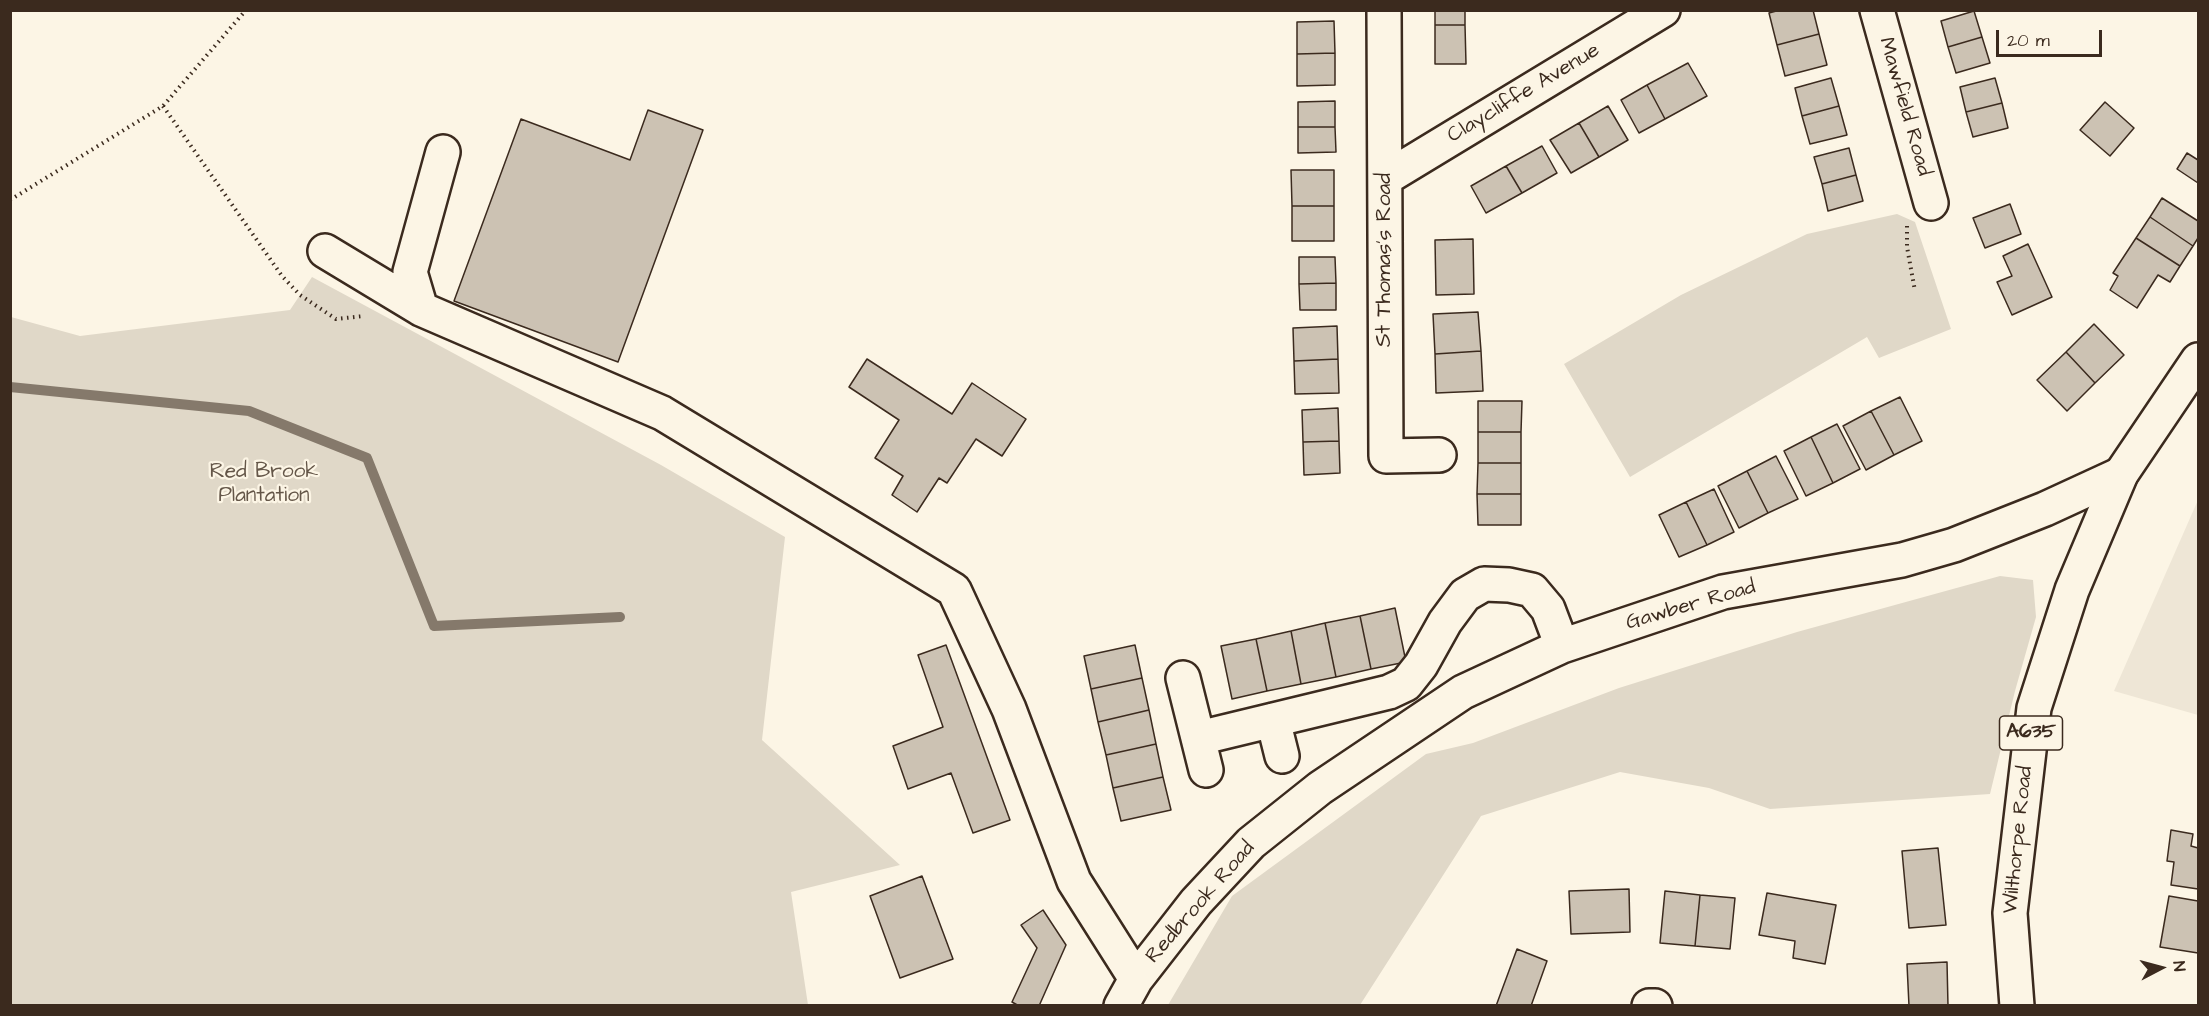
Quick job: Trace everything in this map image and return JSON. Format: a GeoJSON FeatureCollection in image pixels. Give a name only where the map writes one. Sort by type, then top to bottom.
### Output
{"type":"FeatureCollection","features":[{"type":"Feature","properties":{"kind":"main road","name":"St Thomas's Road"},"geometry":{"type":"LineString","coordinates":[[1384,10],[1386,456],[1439,455]]}},
{"type":"Feature","properties":{"kind":"main road","name":"Claycliffe Avenue"},"geometry":{"type":"LineString","coordinates":[[1386,178],[1663,10]]}},
{"type":"Feature","properties":{"kind":"main road","name":"Mawfield Road"},"geometry":{"type":"LineString","coordinates":[[1877,10],[1931,203]]}},
{"type":"Feature","properties":{"kind":"main road"},"geometry":{"type":"LineString","coordinates":[[421,309],[410,272],[443,152]]}},
{"type":"Feature","properties":{"kind":"main road"},"geometry":{"type":"LineString","coordinates":[[325,251],[421,309],[663,413],[954,590],[1009,709],[1074,881],[1129,992]]}},
{"type":"Feature","properties":{"kind":"main road","name":"A635"},"geometry":{"type":"LineString","coordinates":[[2121,474],[2199,360]]}},
{"type":"Feature","properties":{"kind":"main road","name":"Gawber Road"},"geometry":{"type":"LineString","coordinates":[[1320,788],[1462,692],[1562,646],[1723,592],[1902,560],[1954,545],[2045,509],[2121,474]]}},
{"type":"Feature","properties":{"kind":"main road","name":"Wilthorpe Road"},"geometry":{"type":"LineString","coordinates":[[2018,1005],[2010,913],[2034,708],[2072,590],[2121,474]]}},
{"type":"Feature","properties":{"kind":"main road"},"geometry":{"type":"LineString","coordinates":[[1198,738],[1389,692],[1407,684],[1421,665],[1445,622],[1465,595],[1484,584],[1509,585],[1533,590],[1548,609],[1562,646]]}},
{"type":"Feature","properties":{"kind":"main road"},"geometry":{"type":"LineString","coordinates":[[1183,678],[1206,770]]}},
{"type":"Feature","properties":{"kind":"main road"},"geometry":{"type":"LineString","coordinates":[[1273,720],[1282,756]]}},
{"type":"Feature","properties":{"kind":"main road","name":"Redbrook Road"},"geometry":{"type":"LineString","coordinates":[[1129,992],[1196,902],[1251,843],[1320,788]]}},
{"type":"Feature","properties":{"kind":"main road"},"geometry":{"type":"LineString","coordinates":[[1649,1005],[1655,1005]]}},
{"type":"Feature","properties":{"kind":"path"},"geometry":{"type":"LineString","coordinates":[[10,200],[163,106],[246,10]]}},
{"type":"Feature","properties":{"kind":"path"},"geometry":{"type":"LineString","coordinates":[[163,106],[282,276],[300,295],[336,320],[368,315]]}},
{"type":"Feature","properties":{"kind":"path"},"geometry":{"type":"LineString","coordinates":[[1915,291],[1907,247],[1906,225],[1914,209],[1931,203]]}},
{"type":"Feature","properties":{"kind":"shaded area"},"geometry":{"type":"Polygon","coordinates":[[[2198,500],[2198,715],[2114,691],[2198,500]]]}},
{"type":"Feature","properties":{"kind":"green space"},"geometry":{"type":"Polygon","coordinates":[[[1897,214],[1915,222],[1951,329],[1879,358],[1867,337],[1630,477],[1564,364],[1681,295],[1807,234],[1897,214]]]}},
{"type":"Feature","properties":{"kind":"green space","name":"Red Brook Plantation"},"geometry":{"type":"Polygon","coordinates":[[[312,277],[661,465],[785,537],[762,740],[900,865],[791,892],[808,1005],[11,1005],[11,317],[80,336],[290,310],[312,277]]]}},
{"type":"Feature","properties":{"kind":"green space"},"geometry":{"type":"Polygon","coordinates":[[[2000,576],[2033,580],[2036,617],[1990,794],[1770,809],[1709,788],[1620,772],[1481,816],[1360,1005],[1168,1005],[1232,896],[1426,754],[1473,743],[1619,688],[1797,632],[2000,576]]]}},
{"type":"Feature","properties":{"kind":"building"},"geometry":{"type":"Polygon","coordinates":[[[1435,10],[1465,10],[1465,25],[1435,25],[1435,10]]]}},
{"type":"Feature","properties":{"kind":"building"},"geometry":{"type":"Polygon","coordinates":[[[1780,10],[1813,10],[1819,34],[1777,45],[1769,13],[1780,10]]]}},
{"type":"Feature","properties":{"kind":"building"},"geometry":{"type":"Polygon","coordinates":[[[1974,11],[1982,37],[1948,47],[1941,21],[1974,11]]]}},
{"type":"Feature","properties":{"kind":"building"},"geometry":{"type":"Polygon","coordinates":[[[1334,21],[1335,53],[1297,54],[1297,22],[1334,21]]]}},
{"type":"Feature","properties":{"kind":"building"},"geometry":{"type":"Polygon","coordinates":[[[1435,25],[1465,25],[1466,64],[1435,64],[1435,25]]]}},
{"type":"Feature","properties":{"kind":"building"},"geometry":{"type":"Polygon","coordinates":[[[1819,34],[1827,65],[1785,76],[1777,45],[1819,34]]]}},
{"type":"Feature","properties":{"kind":"building"},"geometry":{"type":"Polygon","coordinates":[[[1982,37],[1990,63],[1956,73],[1948,47],[1982,37]]]}},
{"type":"Feature","properties":{"kind":"building"},"geometry":{"type":"Polygon","coordinates":[[[1335,53],[1335,85],[1297,86],[1297,54],[1335,53]]]}},
{"type":"Feature","properties":{"kind":"building"},"geometry":{"type":"Polygon","coordinates":[[[1688,63],[1707,96],[1665,119],[1647,85],[1688,63]]]}},
{"type":"Feature","properties":{"kind":"building"},"geometry":{"type":"Polygon","coordinates":[[[1831,78],[1839,106],[1802,116],[1795,88],[1831,78]]]}},
{"type":"Feature","properties":{"kind":"building"},"geometry":{"type":"Polygon","coordinates":[[[1995,78],[2002,103],[1966,112],[1960,87],[1995,78]]]}},
{"type":"Feature","properties":{"kind":"building"},"geometry":{"type":"Polygon","coordinates":[[[1647,85],[1665,119],[1639,133],[1621,100],[1647,85]]]}},
{"type":"Feature","properties":{"kind":"building"},"geometry":{"type":"Polygon","coordinates":[[[1335,101],[1335,127],[1298,127],[1298,102],[1335,101]]]}},
{"type":"Feature","properties":{"kind":"building"},"geometry":{"type":"Polygon","coordinates":[[[2105,102],[2134,128],[2110,156],[2080,130],[2105,102]]]}},
{"type":"Feature","properties":{"kind":"building"},"geometry":{"type":"Polygon","coordinates":[[[2002,103],[2008,128],[1973,137],[1966,112],[2002,103]]]}},
{"type":"Feature","properties":{"kind":"building"},"geometry":{"type":"Polygon","coordinates":[[[1608,106],[1628,140],[1599,157],[1579,123],[1608,106]]]}},
{"type":"Feature","properties":{"kind":"building"},"geometry":{"type":"Polygon","coordinates":[[[1839,106],[1847,135],[1810,144],[1802,116],[1839,106]]]}},
{"type":"Feature","properties":{"kind":"building"},"geometry":{"type":"Polygon","coordinates":[[[648,110],[703,130],[618,362],[454,301],[521,119],[630,160],[648,110]]]}},
{"type":"Feature","properties":{"kind":"building"},"geometry":{"type":"Polygon","coordinates":[[[1579,123],[1599,157],[1571,173],[1550,140],[1579,123]]]}},
{"type":"Feature","properties":{"kind":"building"},"geometry":{"type":"Polygon","coordinates":[[[1298,127],[1335,127],[1336,152],[1298,153],[1298,127]]]}},
{"type":"Feature","properties":{"kind":"building"},"geometry":{"type":"Polygon","coordinates":[[[1542,146],[1557,173],[1522,193],[1506,166],[1542,146]]]}},
{"type":"Feature","properties":{"kind":"building"},"geometry":{"type":"Polygon","coordinates":[[[1849,148],[1856,175],[1822,184],[1814,157],[1849,148]]]}},
{"type":"Feature","properties":{"kind":"building"},"geometry":{"type":"Polygon","coordinates":[[[2187,153],[2198,160],[2198,183],[2177,169],[2187,153]]]}},
{"type":"Feature","properties":{"kind":"building"},"geometry":{"type":"Polygon","coordinates":[[[1506,166],[1522,193],[1486,213],[1471,186],[1506,166]]]}},
{"type":"Feature","properties":{"kind":"building"},"geometry":{"type":"Polygon","coordinates":[[[1291,170],[1334,170],[1334,206],[1292,206],[1291,170]]]}},
{"type":"Feature","properties":{"kind":"building"},"geometry":{"type":"Polygon","coordinates":[[[1856,175],[1863,201],[1828,211],[1822,184],[1856,175]]]}},
{"type":"Feature","properties":{"kind":"building"},"geometry":{"type":"Polygon","coordinates":[[[2162,198],[2198,221],[2198,238],[2193,246],[2150,217],[2162,198]]]}},
{"type":"Feature","properties":{"kind":"building"},"geometry":{"type":"Polygon","coordinates":[[[2010,204],[2021,234],[1985,248],[1973,218],[2010,204]]]}},
{"type":"Feature","properties":{"kind":"building"},"geometry":{"type":"Polygon","coordinates":[[[1292,206],[1334,206],[1334,241],[1292,241],[1292,206]]]}},
{"type":"Feature","properties":{"kind":"building"},"geometry":{"type":"Polygon","coordinates":[[[2150,217],[2193,246],[2180,266],[2136,238],[2150,217]]]}},
{"type":"Feature","properties":{"kind":"building"},"geometry":{"type":"Polygon","coordinates":[[[2136,238],[2180,266],[2170,282],[2158,275],[2137,308],[2110,290],[2118,276],[2113,273],[2136,238]]]}},
{"type":"Feature","properties":{"kind":"building"},"geometry":{"type":"Polygon","coordinates":[[[1473,239],[1474,294],[1436,295],[1435,240],[1473,239]]]}},
{"type":"Feature","properties":{"kind":"building"},"geometry":{"type":"Polygon","coordinates":[[[2028,244],[2052,297],[2012,315],[1997,282],[2012,276],[2003,256],[2028,244]]]}},
{"type":"Feature","properties":{"kind":"building"},"geometry":{"type":"Polygon","coordinates":[[[1299,257],[1335,257],[1336,283],[1299,284],[1299,257]]]}},
{"type":"Feature","properties":{"kind":"building"},"geometry":{"type":"Polygon","coordinates":[[[1336,283],[1336,310],[1300,310],[1299,284],[1336,283]]]}},
{"type":"Feature","properties":{"kind":"building"},"geometry":{"type":"Polygon","coordinates":[[[1478,312],[1481,351],[1435,354],[1433,314],[1478,312]]]}},
{"type":"Feature","properties":{"kind":"building"},"geometry":{"type":"Polygon","coordinates":[[[2094,324],[2124,355],[2095,383],[2066,352],[2094,324]]]}},
{"type":"Feature","properties":{"kind":"building"},"geometry":{"type":"Polygon","coordinates":[[[1337,326],[1338,359],[1294,361],[1293,328],[1337,326]]]}},
{"type":"Feature","properties":{"kind":"building"},"geometry":{"type":"Polygon","coordinates":[[[1481,351],[1483,391],[1436,393],[1435,354],[1481,351]]]}},
{"type":"Feature","properties":{"kind":"building"},"geometry":{"type":"Polygon","coordinates":[[[2066,352],[2095,383],[2067,411],[2037,380],[2066,352]]]}},
{"type":"Feature","properties":{"kind":"building"},"geometry":{"type":"Polygon","coordinates":[[[867,359],[952,414],[972,383],[1026,419],[1002,456],[976,439],[947,483],[939,478],[917,512],[892,495],[903,476],[875,458],[899,420],[849,387],[867,359]]]}},
{"type":"Feature","properties":{"kind":"building"},"geometry":{"type":"Polygon","coordinates":[[[1338,359],[1339,393],[1295,394],[1294,361],[1338,359]]]}},
{"type":"Feature","properties":{"kind":"building"},"geometry":{"type":"Polygon","coordinates":[[[1900,397],[1922,441],[1894,455],[1871,411],[1900,397]]]}},
{"type":"Feature","properties":{"kind":"building"},"geometry":{"type":"Polygon","coordinates":[[[1478,401],[1522,401],[1521,432],[1478,432],[1478,401]]]}},
{"type":"Feature","properties":{"kind":"building"},"geometry":{"type":"Polygon","coordinates":[[[1338,408],[1339,441],[1303,442],[1302,410],[1338,408]]]}},
{"type":"Feature","properties":{"kind":"building"},"geometry":{"type":"Polygon","coordinates":[[[1871,411],[1894,455],[1866,470],[1843,426],[1871,411]]]}},
{"type":"Feature","properties":{"kind":"building"},"geometry":{"type":"Polygon","coordinates":[[[1837,424],[1860,469],[1833,483],[1811,437],[1837,424]]]}},
{"type":"Feature","properties":{"kind":"building"},"geometry":{"type":"Polygon","coordinates":[[[1478,432],[1521,432],[1521,463],[1478,463],[1478,432]]]}},
{"type":"Feature","properties":{"kind":"building"},"geometry":{"type":"Polygon","coordinates":[[[1811,437],[1833,483],[1806,496],[1784,451],[1811,437]]]}},
{"type":"Feature","properties":{"kind":"building"},"geometry":{"type":"Polygon","coordinates":[[[1339,441],[1340,473],[1304,475],[1303,442],[1339,441]]]}},
{"type":"Feature","properties":{"kind":"building"},"geometry":{"type":"Polygon","coordinates":[[[1776,456],[1798,499],[1768,513],[1747,471],[1776,456]]]}},
{"type":"Feature","properties":{"kind":"building"},"geometry":{"type":"Polygon","coordinates":[[[1478,463],[1521,463],[1521,494],[1477,494],[1478,463]]]}},
{"type":"Feature","properties":{"kind":"building"},"geometry":{"type":"Polygon","coordinates":[[[1747,471],[1768,513],[1739,528],[1718,486],[1747,471]]]}},
{"type":"Feature","properties":{"kind":"building"},"geometry":{"type":"Polygon","coordinates":[[[1714,489],[1734,532],[1707,545],[1686,502],[1714,489]]]}},
{"type":"Feature","properties":{"kind":"building"},"geometry":{"type":"Polygon","coordinates":[[[1477,494],[1521,494],[1521,525],[1478,525],[1477,494]]]}},
{"type":"Feature","properties":{"kind":"building"},"geometry":{"type":"Polygon","coordinates":[[[1686,502],[1707,545],[1679,557],[1659,515],[1686,502]]]}},
{"type":"Feature","properties":{"kind":"building"},"geometry":{"type":"Polygon","coordinates":[[[1395,608],[1406,662],[1371,669],[1360,616],[1395,608]]]}},
{"type":"Feature","properties":{"kind":"building"},"geometry":{"type":"Polygon","coordinates":[[[1360,616],[1371,669],[1336,677],[1325,623],[1360,616]]]}},
{"type":"Feature","properties":{"kind":"building"},"geometry":{"type":"Polygon","coordinates":[[[1325,623],[1336,677],[1301,684],[1291,631],[1325,623]]]}},
{"type":"Feature","properties":{"kind":"building"},"geometry":{"type":"Polygon","coordinates":[[[1291,631],[1301,684],[1267,691],[1256,639],[1291,631]]]}},
{"type":"Feature","properties":{"kind":"building"},"geometry":{"type":"Polygon","coordinates":[[[1256,639],[1267,691],[1232,699],[1221,646],[1256,639]]]}},
{"type":"Feature","properties":{"kind":"building"},"geometry":{"type":"Polygon","coordinates":[[[946,645],[1010,820],[973,833],[951,773],[908,789],[893,746],[943,727],[918,655],[946,645]]]}},
{"type":"Feature","properties":{"kind":"building"},"geometry":{"type":"Polygon","coordinates":[[[1135,645],[1142,678],[1091,689],[1084,656],[1135,645]]]}},
{"type":"Feature","properties":{"kind":"building"},"geometry":{"type":"Polygon","coordinates":[[[1142,678],[1149,710],[1098,722],[1091,689],[1142,678]]]}},
{"type":"Feature","properties":{"kind":"building"},"geometry":{"type":"Polygon","coordinates":[[[1149,710],[1156,744],[1106,755],[1098,722],[1149,710]]]}},
{"type":"Feature","properties":{"kind":"building"},"geometry":{"type":"Polygon","coordinates":[[[1156,744],[1163,777],[1113,788],[1106,755],[1156,744]]]}},
{"type":"Feature","properties":{"kind":"building"},"geometry":{"type":"Polygon","coordinates":[[[1163,777],[1171,810],[1121,821],[1113,788],[1163,777]]]}},
{"type":"Feature","properties":{"kind":"building"},"geometry":{"type":"Polygon","coordinates":[[[2171,830],[2193,834],[2191,846],[2198,848],[2198,889],[2171,885],[2174,862],[2167,861],[2171,830]]]}},
{"type":"Feature","properties":{"kind":"building"},"geometry":{"type":"Polygon","coordinates":[[[1938,848],[1946,925],[1909,928],[1902,851],[1938,848]]]}},
{"type":"Feature","properties":{"kind":"building"},"geometry":{"type":"Polygon","coordinates":[[[922,876],[953,959],[900,978],[870,896],[922,876]]]}},
{"type":"Feature","properties":{"kind":"building"},"geometry":{"type":"Polygon","coordinates":[[[1629,889],[1630,932],[1571,934],[1569,891],[1629,889]]]}},
{"type":"Feature","properties":{"kind":"building"},"geometry":{"type":"Polygon","coordinates":[[[1665,891],[1700,895],[1695,946],[1660,943],[1665,891]]]}},
{"type":"Feature","properties":{"kind":"building"},"geometry":{"type":"Polygon","coordinates":[[[1767,893],[1836,905],[1825,964],[1793,958],[1795,941],[1759,935],[1767,893]]]}},
{"type":"Feature","properties":{"kind":"building"},"geometry":{"type":"Polygon","coordinates":[[[1700,895],[1735,898],[1730,949],[1695,946],[1700,895]]]}},
{"type":"Feature","properties":{"kind":"building"},"geometry":{"type":"Polygon","coordinates":[[[2169,896],[2198,901],[2198,953],[2160,947],[2169,896]]]}},
{"type":"Feature","properties":{"kind":"building"},"geometry":{"type":"Polygon","coordinates":[[[1043,910],[1066,945],[1039,1006],[1019,1006],[1012,1002],[1037,948],[1021,925],[1043,910]]]}},
{"type":"Feature","properties":{"kind":"building"},"geometry":{"type":"Polygon","coordinates":[[[1517,949],[1547,961],[1531,1006],[1496,1006],[1517,949]]]}},
{"type":"Feature","properties":{"kind":"building"},"geometry":{"type":"Polygon","coordinates":[[[1947,962],[1948,1006],[1909,1006],[1907,964],[1947,962]]]}},
{"type":"Feature","properties":{"kind":"waterway"},"geometry":{"type":"LineString","coordinates":[[10,387],[249,411],[367,458],[434,626],[620,617]]}}]}
